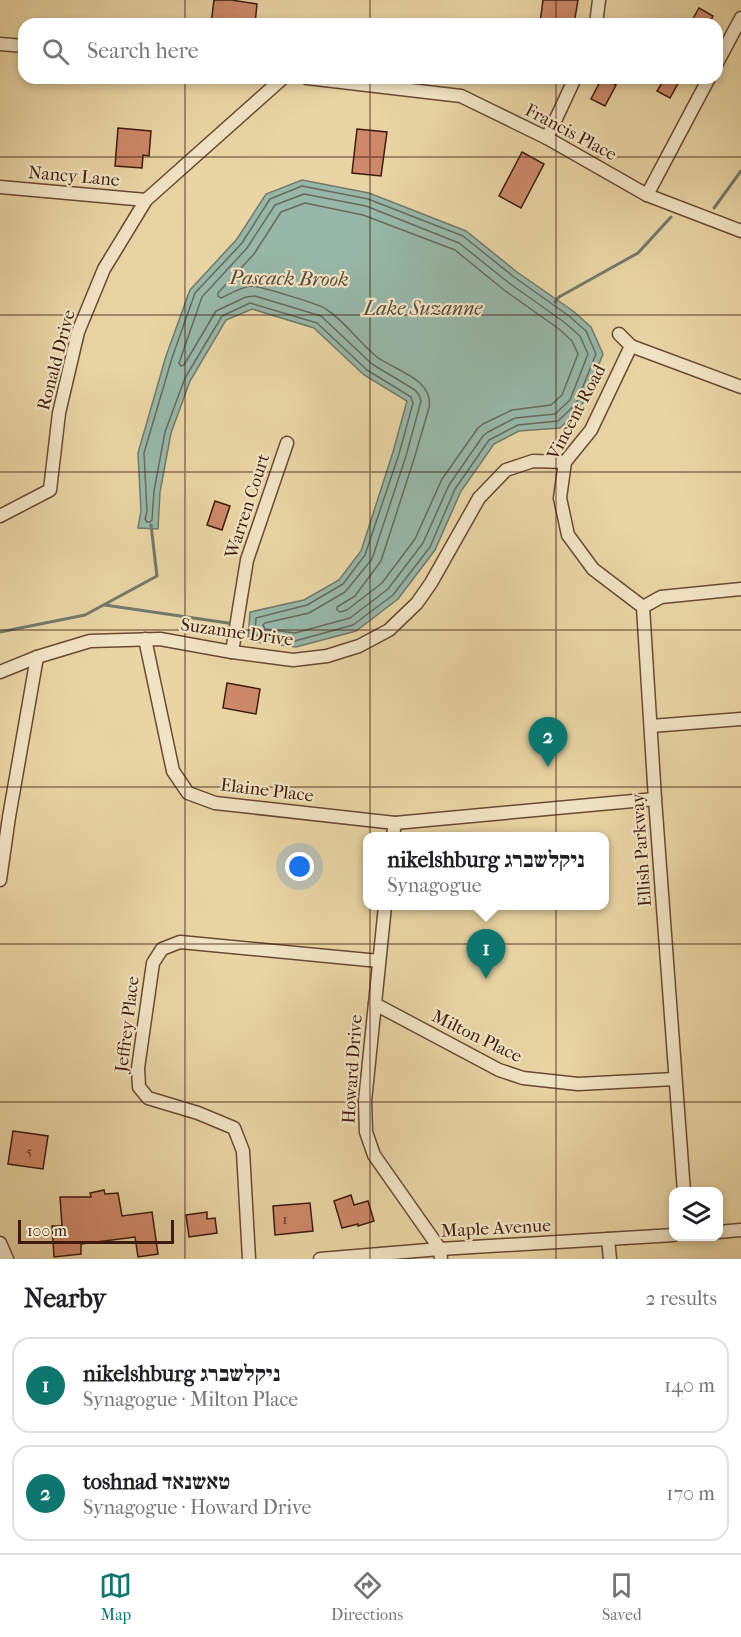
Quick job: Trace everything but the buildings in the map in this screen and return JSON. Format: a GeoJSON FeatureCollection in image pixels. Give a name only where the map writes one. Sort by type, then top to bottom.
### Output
{"type":"FeatureCollection","features":[{"type":"Feature","properties":{"kind":"street"},"geometry":{"type":"LineString","coordinates":[[596,18],[598,0]]}},
{"type":"Feature","properties":{"kind":"street"},"geometry":{"type":"LineString","coordinates":[[723,52],[741,18]]}},
{"type":"Feature","properties":{"kind":"street"},"geometry":{"type":"LineString","coordinates":[[0,44],[18,46]]}},
{"type":"Feature","properties":{"kind":"street","name":"Ronald Drive"},"geometry":{"type":"LineString","coordinates":[[0,516],[50,490],[58,414],[78,332],[104,269],[146,200],[276,84]]}},
{"type":"Feature","properties":{"kind":"street","name":"Francis Place"},"geometry":{"type":"LineString","coordinates":[[357,84],[460,96],[547,138],[647,195],[741,231]]}},
{"type":"Feature","properties":{"kind":"street"},"geometry":{"type":"LineString","coordinates":[[547,138],[572,84]]}},
{"type":"Feature","properties":{"kind":"street"},"geometry":{"type":"LineString","coordinates":[[647,195],[706,84]]}},
{"type":"Feature","properties":{"kind":"street","name":"Nancy Lane"},"geometry":{"type":"LineString","coordinates":[[0,187],[146,200]]}},
{"type":"Feature","properties":{"kind":"street"},"geometry":{"type":"LineString","coordinates":[[619,334],[631,346],[741,387]]}},
{"type":"Feature","properties":{"kind":"street","name":"Vincent Road"},"geometry":{"type":"LineString","coordinates":[[631,346],[591,430],[565,462],[560,498],[568,535],[593,569],[643,607]]}},
{"type":"Feature","properties":{"kind":"street","name":"Warren Court"},"geometry":{"type":"LineString","coordinates":[[232,652],[247,560],[287,443]]}},
{"type":"Feature","properties":{"kind":"street","name":"Suzanne Drive"},"geometry":{"type":"LineString","coordinates":[[0,672],[37,657],[90,641],[160,639],[293,660],[327,656],[359,646],[389,630],[417,603],[432,583],[479,498],[506,470],[533,461],[565,462]]}},
{"type":"Feature","properties":{"kind":"street"},"geometry":{"type":"LineString","coordinates":[[643,607],[661,597],[741,589]]}},
{"type":"Feature","properties":{"kind":"street","name":"Ellish Parkway"},"geometry":{"type":"LineString","coordinates":[[643,607],[684,1187]]}},
{"type":"Feature","properties":{"kind":"street","name":"Elaine Place"},"geometry":{"type":"LineString","coordinates":[[145,639],[173,771],[188,793],[215,803],[395,823]]}},
{"type":"Feature","properties":{"kind":"street"},"geometry":{"type":"LineString","coordinates":[[0,880],[37,657]]}},
{"type":"Feature","properties":{"kind":"street"},"geometry":{"type":"LineString","coordinates":[[651,726],[741,719]]}},
{"type":"Feature","properties":{"kind":"street"},"geometry":{"type":"LineString","coordinates":[[394,832],[395,823],[655,799]]}},
{"type":"Feature","properties":{"kind":"street","name":"Howard Drive"},"geometry":{"type":"LineString","coordinates":[[385,910],[365,1101],[366,1132],[374,1155],[440,1254]]}},
{"type":"Feature","properties":{"kind":"street","name":"Jeffrey Place"},"geometry":{"type":"LineString","coordinates":[[249,1259],[243,1151],[234,1128],[198,1113],[148,1098],[139,1087],[138,1068],[153,963],[162,949],[180,942],[379,961]]}},
{"type":"Feature","properties":{"kind":"street","name":"Milton Place"},"geometry":{"type":"LineString","coordinates":[[375,1004],[499,1070],[523,1078],[578,1084],[675,1079]]}},
{"type":"Feature","properties":{"kind":"street"},"geometry":{"type":"LineString","coordinates":[[723,1232],[741,1230]]}},
{"type":"Feature","properties":{"kind":"street","name":"Maple Avenue"},"geometry":{"type":"LineString","coordinates":[[320,1259],[440,1254],[669,1235]]}},
{"type":"Feature","properties":{"kind":"street"},"geometry":{"type":"LineString","coordinates":[[608,1239],[610,1259]]}},
{"type":"Feature","properties":{"kind":"street"},"geometry":{"type":"LineString","coordinates":[[0,1243],[7,1259]]}},
{"type":"Feature","properties":{"kind":"water","name":"Lake Suzanne"},"geometry":{"type":"Polygon","coordinates":[[[302,180],[369,193],[466,231],[591,327],[603,354],[581,408],[560,428],[519,431],[494,444],[461,491],[435,550],[398,599],[356,631],[296,647],[248,641],[250,612],[304,600],[339,580],[361,551],[407,401],[364,375],[314,328],[252,309],[226,320],[190,381],[171,433],[160,492],[158,529],[138,528],[141,511],[138,453],[166,356],[190,290],[237,239],[266,194],[302,180]]]}},
{"type":"Feature","properties":{"kind":"waterway","name":"Pascack Brook"},"geometry":{"type":"LineString","coordinates":[[714,208],[741,171]]}},
{"type":"Feature","properties":{"kind":"waterway","name":"Pascack Brook"},"geometry":{"type":"LineString","coordinates":[[555,302],[559,297],[638,253],[671,217]]}},
{"type":"Feature","properties":{"kind":"waterway","name":"Pascack Brook"},"geometry":{"type":"LineString","coordinates":[[0,632],[85,615],[157,576],[151,525]]}},
{"type":"Feature","properties":{"kind":"waterway"},"geometry":{"type":"LineString","coordinates":[[105,605],[228,623]]}},
{"type":"Feature","properties":{"kind":"place","name":"toshnad טאשנאד"},"geometry":{"type":"Point","coordinates":[548,767]}},
{"type":"Feature","properties":{"kind":"place","name":"nikelshburg ניקלשברג"},"geometry":{"type":"Point","coordinates":[486,979]}}]}
